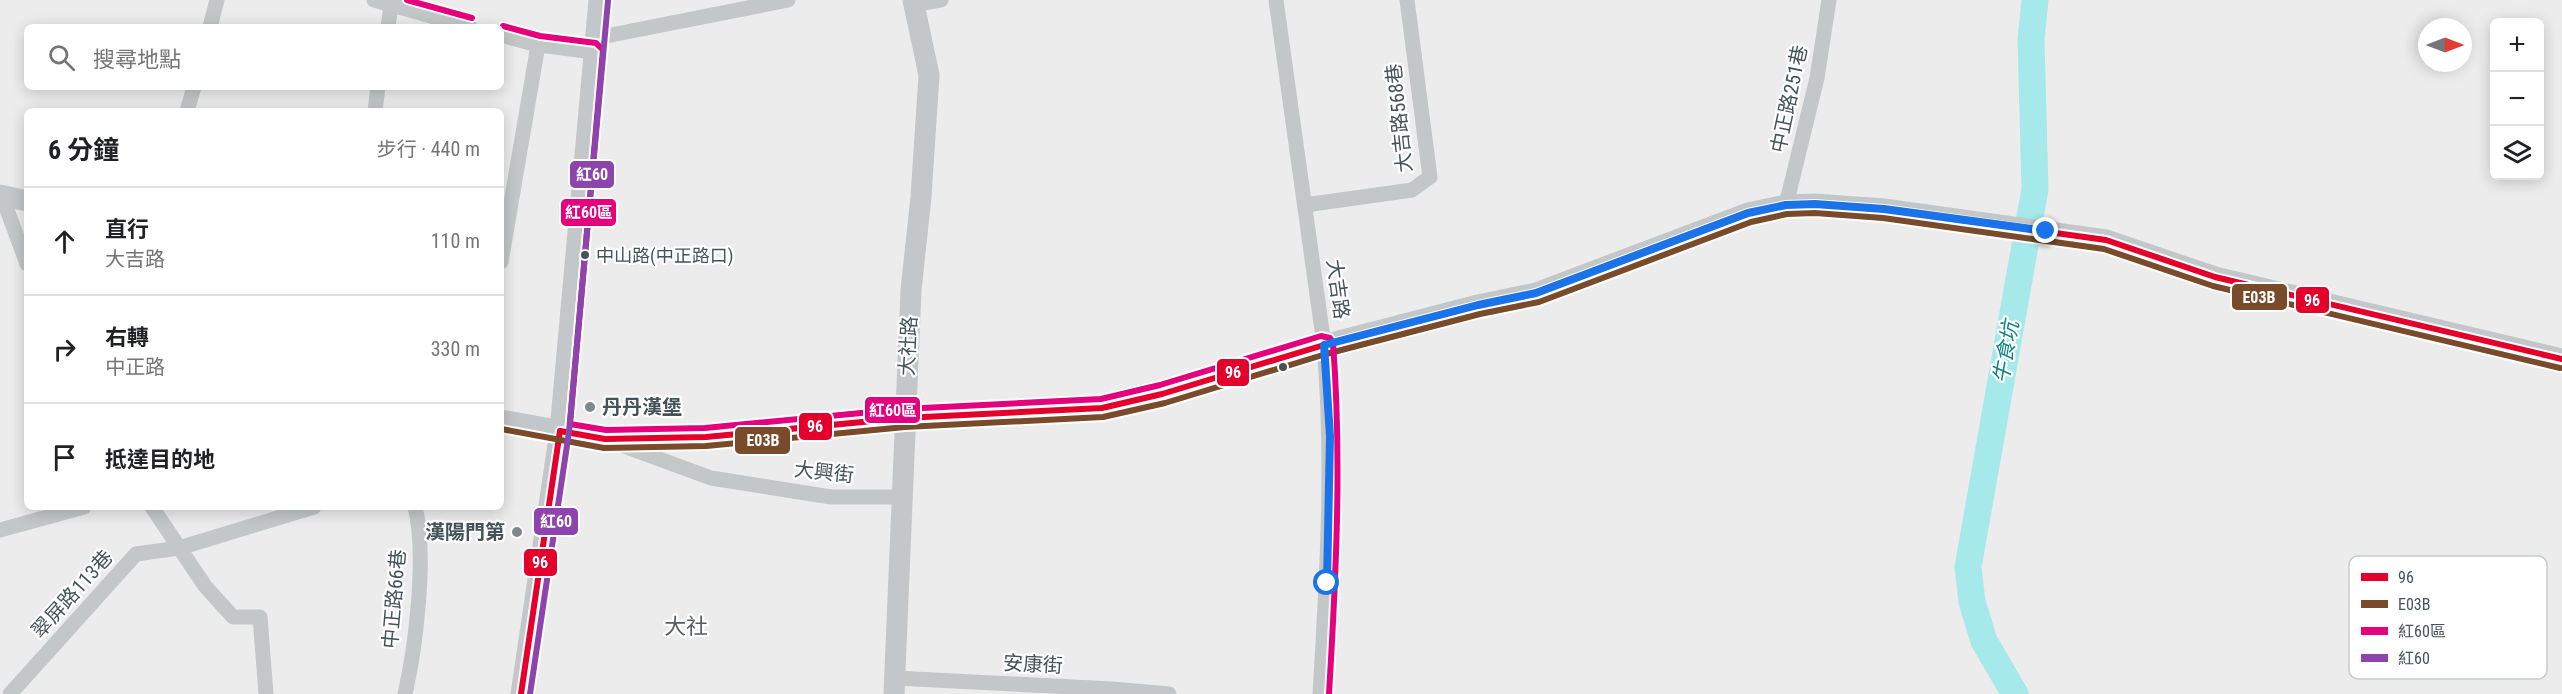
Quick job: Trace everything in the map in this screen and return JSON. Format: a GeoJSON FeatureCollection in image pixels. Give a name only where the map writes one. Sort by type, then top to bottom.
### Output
{"type":"FeatureCollection","features":[{"type":"Feature","properties":{"kind":"main road"},"geometry":{"type":"LineString","coordinates":[[521,694],[560,431],[599,0]]}},
{"type":"Feature","properties":{"kind":"main road","name":"大社路"},"geometry":{"type":"LineString","coordinates":[[894,686],[910,290],[921,198],[929,75],[913,2]]}},
{"type":"Feature","properties":{"kind":"main road"},"geometry":{"type":"LineString","coordinates":[[1,196],[24,200]]}},
{"type":"Feature","properties":{"kind":"main road"},"geometry":{"type":"LineString","coordinates":[[504,421],[605,439],[706,437],[904,418],[1102,408],[1162,394],[1324,345],[1478,305],[1536,293],[1748,213],[1786,205],[1815,204],[1884,209],[2106,240],[2215,277],[2562,359]]}},
{"type":"Feature","properties":{"kind":"street"},"geometry":{"type":"LineString","coordinates":[[211,24],[217,0]]}},
{"type":"Feature","properties":{"kind":"street"},"geometry":{"type":"LineString","coordinates":[[374,0],[459,24]]}},
{"type":"Feature","properties":{"kind":"street"},"geometry":{"type":"LineString","coordinates":[[504,36],[538,45],[595,45],[788,0]]}},
{"type":"Feature","properties":{"kind":"street"},"geometry":{"type":"LineString","coordinates":[[913,2],[941,0]]}},
{"type":"Feature","properties":{"kind":"street","name":"大吉路"},"geometry":{"type":"LineString","coordinates":[[1276,0],[1324,345],[1330,436],[1327,583],[1320,694]]}},
{"type":"Feature","properties":{"kind":"street","name":"大吉路568巷"},"geometry":{"type":"LineString","coordinates":[[1305,205],[1412,190],[1430,177],[1407,0]]}},
{"type":"Feature","properties":{"kind":"street","name":"中正路251巷"},"geometry":{"type":"LineString","coordinates":[[1786,205],[1817,78],[1829,0]]}},
{"type":"Feature","properties":{"kind":"street"},"geometry":{"type":"LineString","coordinates":[[388,24],[391,5]]}},
{"type":"Feature","properties":{"kind":"street"},"geometry":{"type":"LineString","coordinates":[[504,244],[538,45]]}},
{"type":"Feature","properties":{"kind":"street"},"geometry":{"type":"LineString","coordinates":[[188,108],[193,90]]}},
{"type":"Feature","properties":{"kind":"street"},"geometry":{"type":"LineString","coordinates":[[375,108],[378,90]]}},
{"type":"Feature","properties":{"kind":"street"},"geometry":{"type":"LineString","coordinates":[[1,196],[24,256]]}},
{"type":"Feature","properties":{"kind":"street","name":"大興街"},"geometry":{"type":"LineString","coordinates":[[605,439],[711,478],[831,497],[903,497]]}},
{"type":"Feature","properties":{"kind":"street"},"geometry":{"type":"LineString","coordinates":[[0,530],[73,510]]}},
{"type":"Feature","properties":{"kind":"street"},"geometry":{"type":"LineString","coordinates":[[154,510],[205,586],[233,617],[260,617],[266,694]]}},
{"type":"Feature","properties":{"kind":"street","name":"翠屏路113巷"},"geometry":{"type":"LineString","coordinates":[[10,694],[136,554],[179,548],[304,510]]}},
{"type":"Feature","properties":{"kind":"street","name":"中正路66巷"},"geometry":{"type":"LineString","coordinates":[[405,694],[420,564],[420,527],[416,510]]}},
{"type":"Feature","properties":{"kind":"street","name":"安康街"},"geometry":{"type":"LineString","coordinates":[[894,686],[1112,689],[1169,694]]}},
{"type":"Feature","properties":{"kind":"waterway","name":"牛食坑"},"geometry":{"type":"LineString","coordinates":[[2015,694],[1984,641],[1972,602],[1968,567],[2035,189],[2031,40],[2035,0]]}},
{"type":"Feature","properties":{"kind":"transit line","name":"紅60區"},"geometry":{"type":"LineString","coordinates":[[407,0],[472,18]]}},
{"type":"Feature","properties":{"kind":"transit line","name":"紅60"},"geometry":{"type":"LineString","coordinates":[[530,694],[569,432],[608,1]]}},
{"type":"Feature","properties":{"kind":"transit line","name":"紅60區"},"geometry":{"type":"LineString","coordinates":[[504,26],[540,36],[596,43],[603,50],[570,424],[606,430],[705,428],[903,409],[1101,399],[1160,385],[1321,336],[1330,338],[1333,343],[1336,387],[1338,475],[1329,694]]}},
{"type":"Feature","properties":{"kind":"transit line","name":"96"},"geometry":{"type":"LineString","coordinates":[[560,431],[605,439],[706,437],[904,418],[1102,408],[1162,394],[1324,345],[1478,305],[1536,293],[1748,213],[1786,205],[1815,204],[1884,209],[2106,240],[2215,277],[2562,359]]}},
{"type":"Feature","properties":{"kind":"transit line","name":"E03B"},"geometry":{"type":"LineString","coordinates":[[504,430],[604,448],[706,446],[905,427],[1103,417],[1165,403],[1326,354],[1480,314],[1539,302],[1751,222],[1787,214],[1815,213],[1883,218],[2104,249],[2213,286],[2560,368]]}},
{"type":"Feature","properties":{"kind":"transit line","name":"96"},"geometry":{"type":"LineString","coordinates":[[521,694],[560,431]]}},
{"type":"Feature","properties":{"kind":"place","name":"中山路(中正路口)"},"geometry":{"type":"Point","coordinates":[585,255]}},
{"type":"Feature","properties":{"kind":"place","name":"丹丹漢堡"},"geometry":{"type":"Point","coordinates":[590,407]}},
{"type":"Feature","properties":{"kind":"place","name":"漢陽門第"},"geometry":{"type":"Point","coordinates":[517,532]}},
{"type":"Feature","properties":{"kind":"district","name":"大社"},"geometry":{"type":"Point","coordinates":[686,626]}},
{"type":"Feature","properties":{"kind":"route"},"geometry":{"type":"LineString","coordinates":[[1327,583],[1330,436],[1324,345],[1478,305],[1536,293],[1748,213],[1786,205],[1815,204],[1884,209],[2046,231]]}}]}
